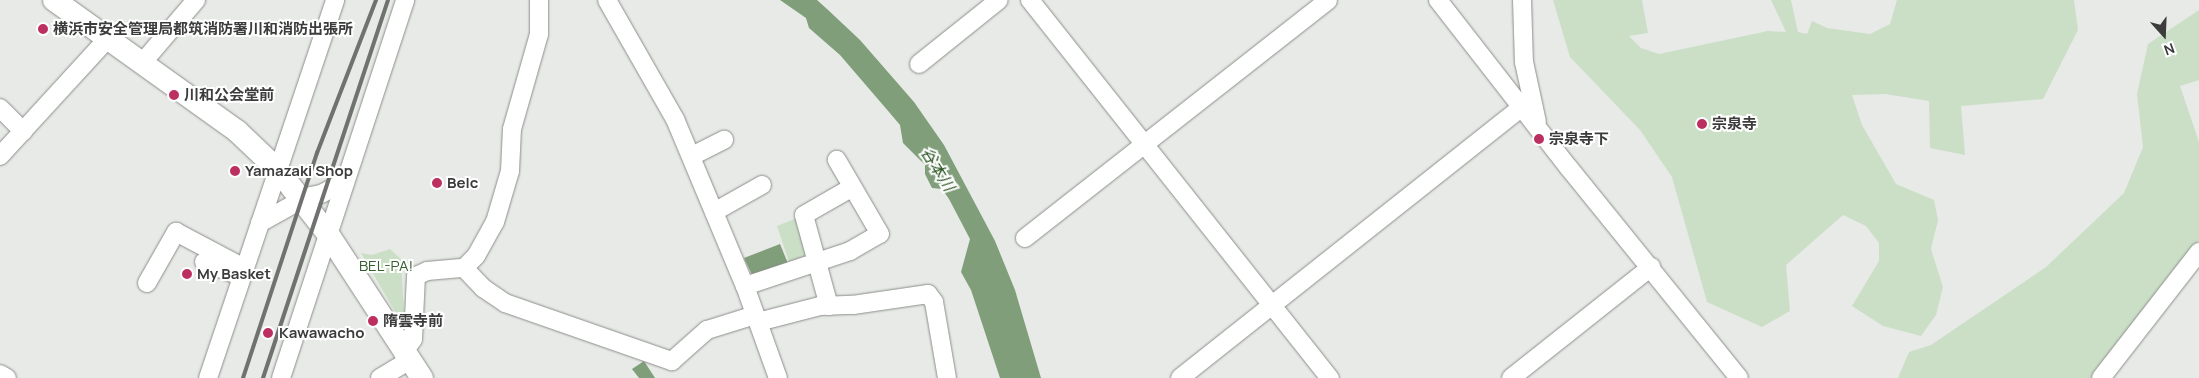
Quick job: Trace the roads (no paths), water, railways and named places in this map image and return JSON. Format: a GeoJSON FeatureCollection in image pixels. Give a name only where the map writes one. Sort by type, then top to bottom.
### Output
{"type":"FeatureCollection","features":[{"type":"Feature","properties":{"kind":"main road"},"geometry":{"type":"LineString","coordinates":[[54,0],[109,37],[237,131],[278,170],[328,234],[411,364]]}},
{"type":"Feature","properties":{"kind":"street"},"geometry":{"type":"LineString","coordinates":[[143,62],[196,0]]}},
{"type":"Feature","properties":{"kind":"street"},"geometry":{"type":"LineString","coordinates":[[208,378],[242,272],[336,0]]}},
{"type":"Feature","properties":{"kind":"street"},"geometry":{"type":"LineString","coordinates":[[281,378],[405,0]]}},
{"type":"Feature","properties":{"kind":"street"},"geometry":{"type":"LineString","coordinates":[[380,378],[411,364],[414,339],[416,276],[427,271],[464,268],[476,256],[495,222],[510,171],[512,129],[540,34],[539,0]]}},
{"type":"Feature","properties":{"kind":"street"},"geometry":{"type":"LineString","coordinates":[[606,0],[634,42],[692,156],[745,286],[778,378]]}},
{"type":"Feature","properties":{"kind":"street"},"geometry":{"type":"LineString","coordinates":[[919,64],[999,0]]}},
{"type":"Feature","properties":{"kind":"street"},"geometry":{"type":"LineString","coordinates":[[1030,0],[1148,145],[1330,378]]}},
{"type":"Feature","properties":{"kind":"street"},"geometry":{"type":"LineString","coordinates":[[1024,238],[1148,145],[1328,0]]}},
{"type":"Feature","properties":{"kind":"street"},"geometry":{"type":"LineString","coordinates":[[1438,0],[1739,378]]}},
{"type":"Feature","properties":{"kind":"street"},"geometry":{"type":"LineString","coordinates":[[1522,0],[1524,62],[1537,125]]}},
{"type":"Feature","properties":{"kind":"street"},"geometry":{"type":"LineString","coordinates":[[0,156],[109,37]]}},
{"type":"Feature","properties":{"kind":"street"},"geometry":{"type":"LineString","coordinates":[[1180,378],[1522,107]]}},
{"type":"Feature","properties":{"kind":"street"},"geometry":{"type":"LineString","coordinates":[[0,108],[23,131]]}},
{"type":"Feature","properties":{"kind":"street"},"geometry":{"type":"LineString","coordinates":[[692,156],[724,140]]}},
{"type":"Feature","properties":{"kind":"street"},"geometry":{"type":"LineString","coordinates":[[745,286],[850,251],[880,234],[837,160]]}},
{"type":"Feature","properties":{"kind":"street"},"geometry":{"type":"LineString","coordinates":[[260,223],[301,199],[321,194],[345,182]]}},
{"type":"Feature","properties":{"kind":"street"},"geometry":{"type":"LineString","coordinates":[[714,212],[762,185]]}},
{"type":"Feature","properties":{"kind":"street"},"geometry":{"type":"LineString","coordinates":[[829,306],[804,215],[852,188]]}},
{"type":"Feature","properties":{"kind":"street"},"geometry":{"type":"LineString","coordinates":[[147,283],[176,232],[242,272]]}},
{"type":"Feature","properties":{"kind":"street"},"geometry":{"type":"LineString","coordinates":[[2101,378],[2199,252]]}},
{"type":"Feature","properties":{"kind":"street"},"geometry":{"type":"LineString","coordinates":[[204,262],[242,272]]}},
{"type":"Feature","properties":{"kind":"street"},"geometry":{"type":"LineString","coordinates":[[1511,378],[1651,267]]}},
{"type":"Feature","properties":{"kind":"street"},"geometry":{"type":"LineString","coordinates":[[464,268],[483,288],[504,303],[672,361],[706,330],[829,306],[928,294],[934,302],[938,339],[948,378]]}},
{"type":"Feature","properties":{"kind":"street"},"geometry":{"type":"LineString","coordinates":[[0,374],[7,378]]}},
{"type":"Feature","properties":{"kind":"water","name":"谷本川"},"geometry":{"type":"Polygon","coordinates":[[[780,0],[817,0],[860,40],[914,102],[944,145],[995,241],[1015,290],[1041,378],[1000,378],[971,290],[961,272],[970,239],[949,199],[942,189],[932,188],[925,174],[925,165],[903,143],[900,125],[889,112],[840,55],[809,28],[806,18],[780,0]]]}},
{"type":"Feature","properties":{"kind":"water"},"geometry":{"type":"Polygon","coordinates":[[[780,244],[789,266],[753,277],[744,258],[780,244]]]}},
{"type":"Feature","properties":{"kind":"water"},"geometry":{"type":"Polygon","coordinates":[[[644,361],[655,378],[639,378],[632,369],[644,361]]]}},
{"type":"Feature","properties":{"kind":"railway"},"geometry":{"type":"LineString","coordinates":[[243,378],[317,153],[376,0]]}},
{"type":"Feature","properties":{"kind":"railway"},"geometry":{"type":"LineString","coordinates":[[263,378],[388,0]]}},
{"type":"Feature","properties":{"kind":"place","name":"横浜市安全管理局都筑消防署川和消防出張所"},"geometry":{"type":"Point","coordinates":[43,29]}},
{"type":"Feature","properties":{"kind":"place","name":"川和公会堂前"},"geometry":{"type":"Point","coordinates":[174,95]}},
{"type":"Feature","properties":{"kind":"place","name":"宗泉寺"},"geometry":{"type":"Point","coordinates":[1702,124]}},
{"type":"Feature","properties":{"kind":"place","name":"宗泉寺下"},"geometry":{"type":"Point","coordinates":[1539,139]}},
{"type":"Feature","properties":{"kind":"place","name":"Yamazaki Shop"},"geometry":{"type":"Point","coordinates":[235,171]}},
{"type":"Feature","properties":{"kind":"place","name":"Belc"},"geometry":{"type":"Point","coordinates":[437,183]}},
{"type":"Feature","properties":{"kind":"place","name":"My Basket"},"geometry":{"type":"Point","coordinates":[187,274]}},
{"type":"Feature","properties":{"kind":"place","name":"隋雲寺前"},"geometry":{"type":"Point","coordinates":[373,321]}},
{"type":"Feature","properties":{"kind":"place","name":"Kawawacho"},"geometry":{"type":"Point","coordinates":[268,333]}},
{"type":"Feature","properties":{"kind":"park label","name":"BEL-PA!"},"geometry":{"type":"Point","coordinates":[386,266]}}]}
